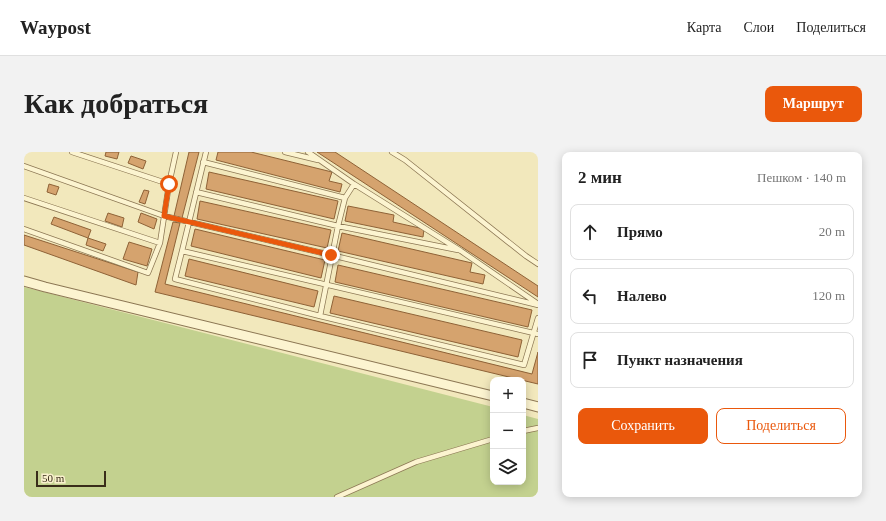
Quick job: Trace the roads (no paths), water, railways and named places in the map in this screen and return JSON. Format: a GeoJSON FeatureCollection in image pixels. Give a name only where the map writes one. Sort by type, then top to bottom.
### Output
{"type":"FeatureCollection","features":[{"type":"Feature","properties":{"kind":"street"},"geometry":{"type":"LineString","coordinates":[[24,281],[490,395]]}},
{"type":"Feature","properties":{"kind":"street"},"geometry":{"type":"LineString","coordinates":[[526,404],[538,407]]}},
{"type":"Feature","properties":{"kind":"lane"},"geometry":{"type":"LineString","coordinates":[[72,152],[169,184]]}},
{"type":"Feature","properties":{"kind":"lane"},"geometry":{"type":"LineString","coordinates":[[24,229],[148,273],[160,243],[169,184],[176,152]]}},
{"type":"Feature","properties":{"kind":"lane"},"geometry":{"type":"LineString","coordinates":[[206,152],[175,279],[320,316],[524,365],[536,334],[538,318]]}},
{"type":"Feature","properties":{"kind":"lane"},"geometry":{"type":"LineString","coordinates":[[284,152],[321,161]]}},
{"type":"Feature","properties":{"kind":"lane"},"geometry":{"type":"LineString","coordinates":[[308,152],[354,184],[461,251],[538,305]]}},
{"type":"Feature","properties":{"kind":"lane"},"geometry":{"type":"LineString","coordinates":[[392,152],[405,160],[538,264]]}},
{"type":"Feature","properties":{"kind":"lane"},"geometry":{"type":"LineString","coordinates":[[399,152],[405,160]]}},
{"type":"Feature","properties":{"kind":"lane"},"geometry":{"type":"LineString","coordinates":[[203,162],[345,198]]}},
{"type":"Feature","properties":{"kind":"lane"},"geometry":{"type":"LineString","coordinates":[[24,166],[164,216],[538,305]]}},
{"type":"Feature","properties":{"kind":"lane"},"geometry":{"type":"LineString","coordinates":[[320,316],[331,255],[345,198],[354,184]]}},
{"type":"Feature","properties":{"kind":"lane"},"geometry":{"type":"LineString","coordinates":[[196,192],[338,226],[461,251]]}},
{"type":"Feature","properties":{"kind":"lane"},"geometry":{"type":"LineString","coordinates":[[24,198],[160,243]]}},
{"type":"Feature","properties":{"kind":"lane"},"geometry":{"type":"LineString","coordinates":[[182,251],[536,334]]}},
{"type":"Feature","properties":{"kind":"lane"},"geometry":{"type":"LineString","coordinates":[[526,430],[538,428]]}},
{"type":"Feature","properties":{"kind":"lane"},"geometry":{"type":"LineString","coordinates":[[337,497],[416,462],[490,439]]}}]}
